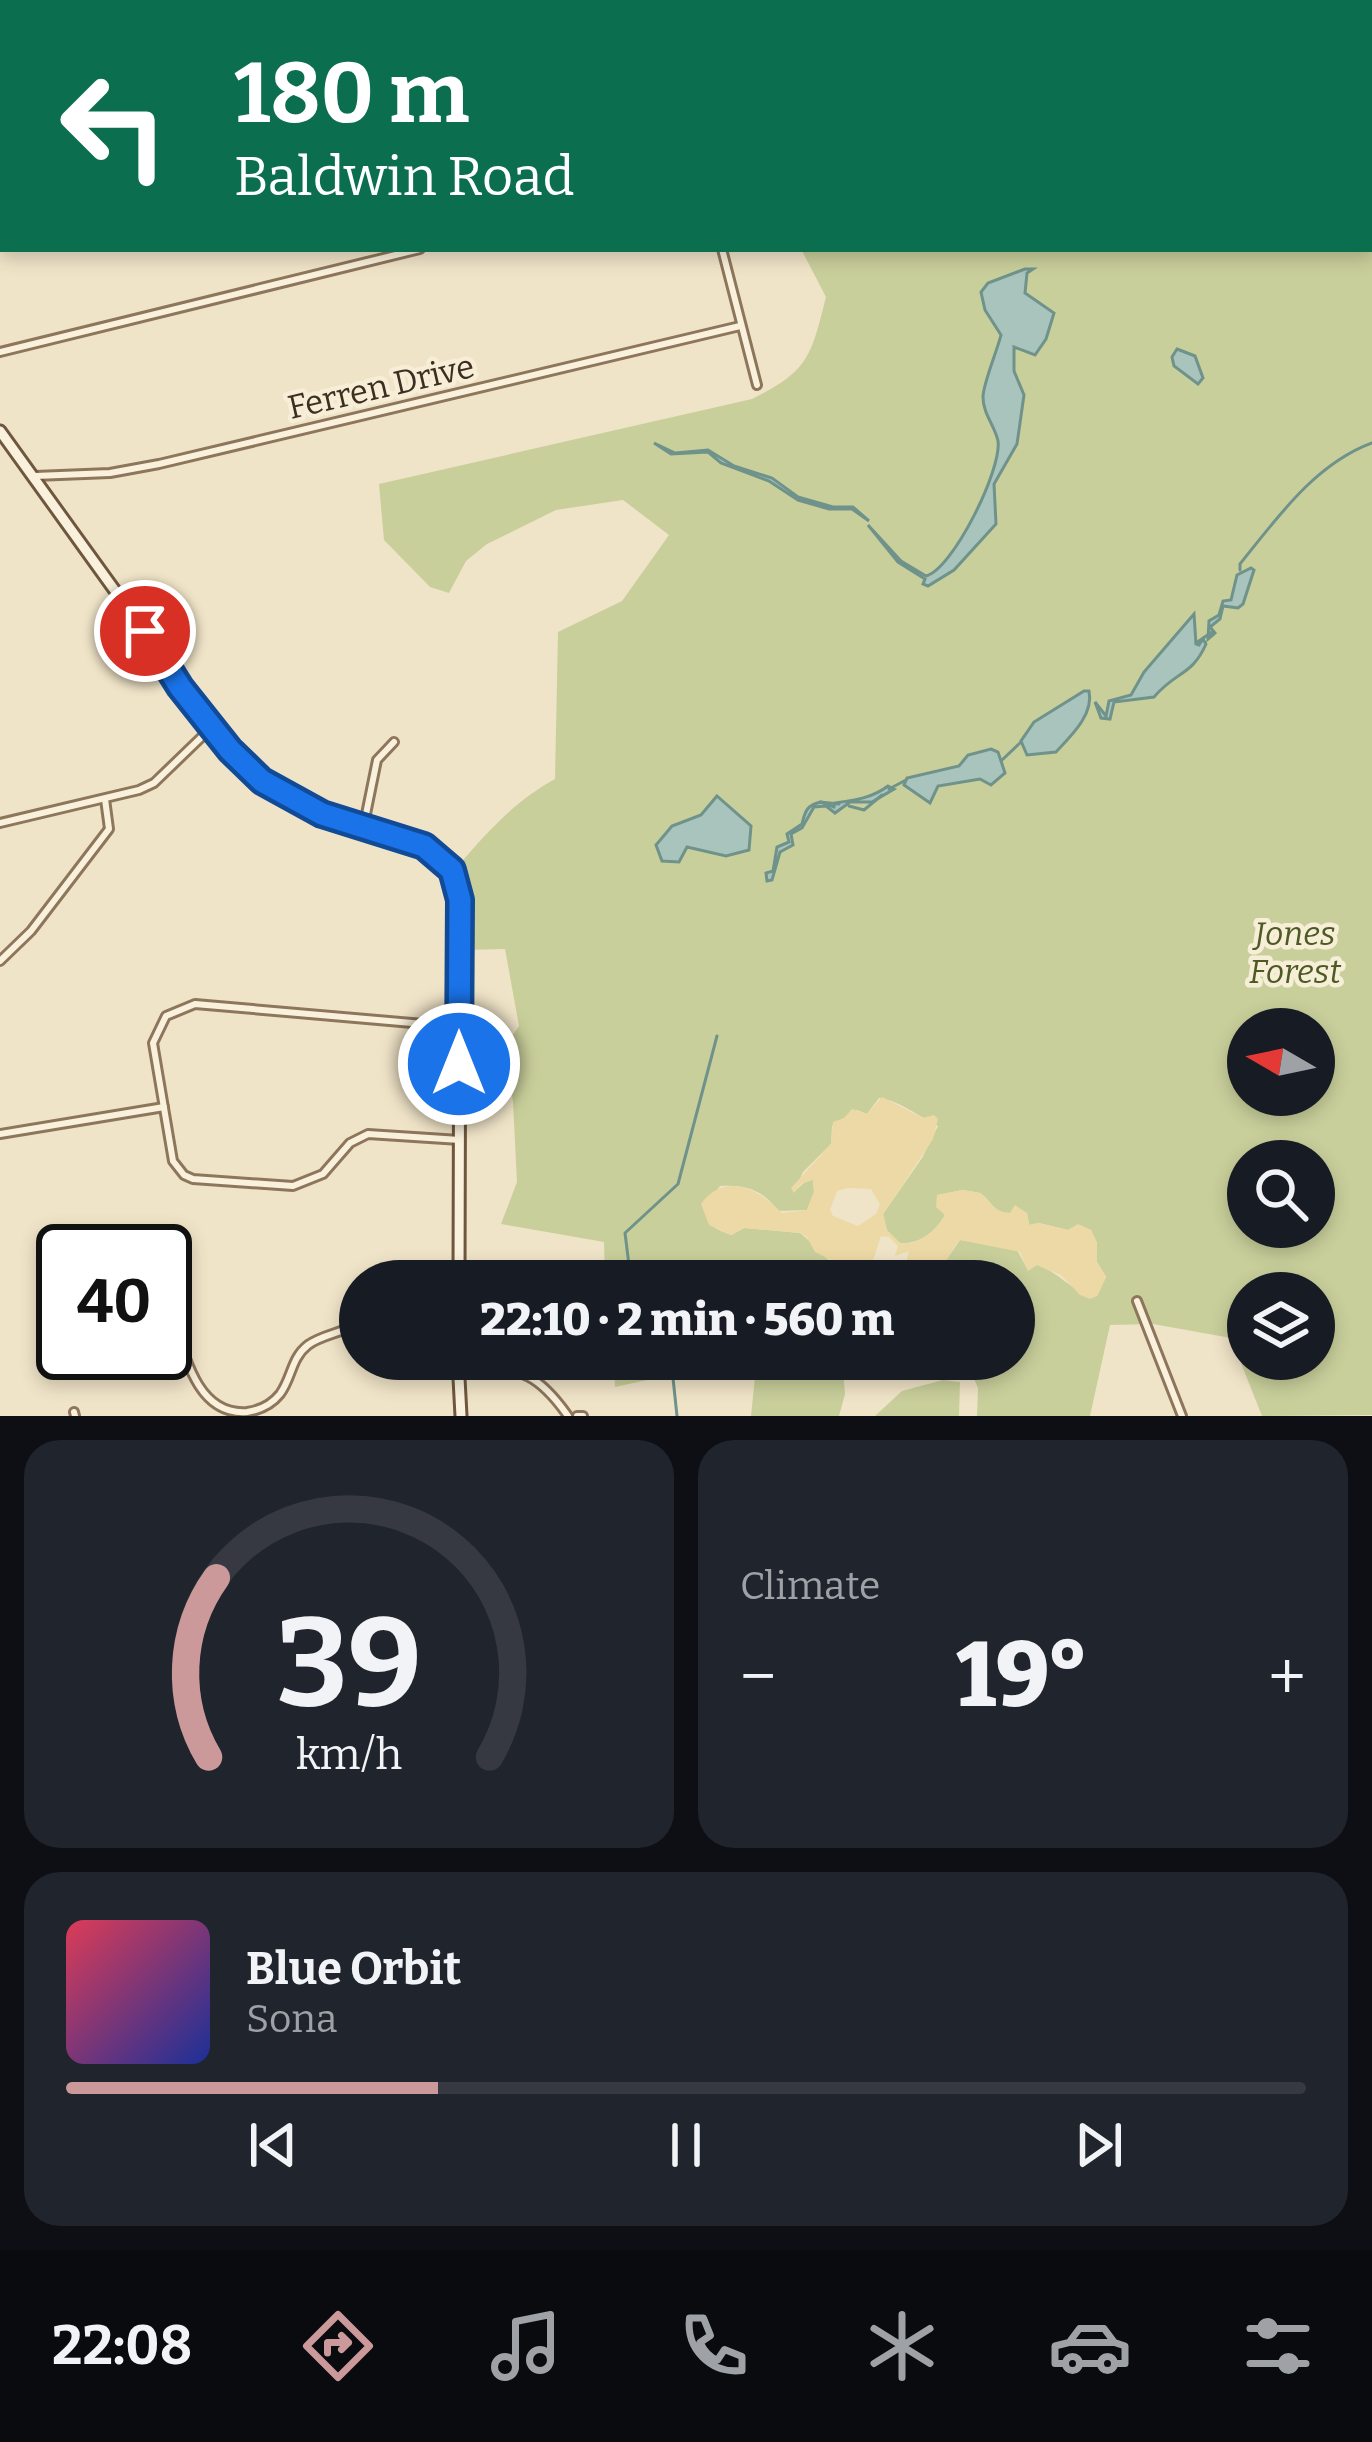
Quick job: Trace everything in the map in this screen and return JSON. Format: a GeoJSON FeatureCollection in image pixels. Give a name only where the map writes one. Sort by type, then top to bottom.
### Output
{"type":"FeatureCollection","features":[{"type":"Feature","properties":{"kind":"street"},"geometry":{"type":"LineString","coordinates":[[0,352],[409,252]]}},
{"type":"Feature","properties":{"kind":"street"},"geometry":{"type":"LineString","coordinates":[[723,252],[757,385]]}},
{"type":"Feature","properties":{"kind":"street","name":"Ferren Drive"},"geometry":{"type":"LineString","coordinates":[[30,476],[110,473],[159,464],[740,326]]}},
{"type":"Feature","properties":{"kind":"street"},"geometry":{"type":"LineString","coordinates":[[0,431],[240,761],[274,789],[322,814],[424,846],[452,870],[460,900],[459,1260]]}},
{"type":"Feature","properties":{"kind":"street"},"geometry":{"type":"LineString","coordinates":[[0,823],[105,799],[154,782],[212,727]]}},
{"type":"Feature","properties":{"kind":"street"},"geometry":{"type":"LineString","coordinates":[[363,829],[376,760],[394,742]]}},
{"type":"Feature","properties":{"kind":"street"},"geometry":{"type":"LineString","coordinates":[[0,961],[31,931],[109,829],[105,799]]}},
{"type":"Feature","properties":{"kind":"street"},"geometry":{"type":"LineString","coordinates":[[458,1027],[295,1010],[187,1005],[166,1016],[154,1035],[173,1161],[184,1175],[200,1180],[305,1184],[323,1174],[350,1143],[368,1134],[460,1140]]}},
{"type":"Feature","properties":{"kind":"street"},"geometry":{"type":"LineString","coordinates":[[0,1133],[164,1107]]}},
{"type":"Feature","properties":{"kind":"street"},"geometry":{"type":"LineString","coordinates":[[1137,1301],[1182,1416]]}},
{"type":"Feature","properties":{"kind":"street"},"geometry":{"type":"LineString","coordinates":[[192,1370],[198,1386],[221,1408],[237,1412],[268,1405],[307,1346],[339,1332]]}},
{"type":"Feature","properties":{"kind":"street"},"geometry":{"type":"LineString","coordinates":[[459,1380],[461,1416]]}},
{"type":"Feature","properties":{"kind":"street"},"geometry":{"type":"LineString","coordinates":[[538,1380],[576,1416]]}},
{"type":"Feature","properties":{"kind":"green space","name":"Jones Forest"},"geometry":{"type":"Polygon","coordinates":[[[803,252],[1372,252],[1372,1415],[1262,1416],[1248,1380],[1335,1380],[1335,1272],[1227,1272],[1227,1337],[1153,1324],[1110,1325],[1090,1416],[977,1416],[975,1380],[1035,1380],[1035,1266],[1097,1296],[1106,1277],[1097,1262],[1097,1243],[1091,1230],[1078,1225],[1068,1230],[1029,1225],[1027,1213],[1015,1207],[1010,1213],[1000,1211],[980,1193],[963,1190],[937,1195],[938,1208],[945,1215],[941,1221],[920,1239],[900,1243],[887,1231],[883,1214],[938,1126],[879,1098],[867,1114],[857,1110],[832,1126],[831,1144],[803,1172],[794,1192],[813,1180],[807,1210],[778,1211],[760,1193],[729,1186],[720,1186],[704,1208],[713,1226],[731,1235],[744,1228],[800,1233],[829,1260],[604,1260],[604,1242],[501,1224],[517,1182],[505,1046],[519,1026],[505,949],[463,950],[458,866],[503,818],[555,779],[558,632],[622,601],[669,535],[623,500],[556,510],[487,544],[466,561],[449,593],[430,587],[384,540],[379,484],[752,399],[786,380],[811,348],[826,297],[803,252]]]}},
{"type":"Feature","properties":{"kind":"green space"},"geometry":{"type":"Polygon","coordinates":[[[960,1240],[1017,1250],[1022,1260],[946,1260],[960,1240]]]}},
{"type":"Feature","properties":{"kind":"green space"},"geometry":{"type":"Polygon","coordinates":[[[615,1380],[647,1380],[615,1387],[615,1380]]]}},
{"type":"Feature","properties":{"kind":"green space"},"geometry":{"type":"Polygon","coordinates":[[[755,1380],[844,1380],[839,1416],[751,1416],[755,1380]]]}},
{"type":"Feature","properties":{"kind":"green space"},"geometry":{"type":"Polygon","coordinates":[[[943,1380],[960,1382],[959,1416],[875,1416],[902,1391],[943,1380]]]}},
{"type":"Feature","properties":{"kind":"sand"},"geometry":{"type":"Polygon","coordinates":[[[882,1097],[923,1118],[934,1115],[938,1119],[933,1139],[883,1214],[887,1230],[900,1243],[920,1240],[941,1221],[945,1215],[936,1207],[937,1195],[963,1190],[980,1193],[1000,1211],[1010,1213],[1015,1205],[1027,1213],[1029,1225],[1068,1230],[1078,1224],[1091,1230],[1097,1262],[1106,1277],[1097,1296],[1080,1295],[1061,1275],[1035,1266],[1035,1260],[1023,1260],[1020,1252],[960,1240],[946,1260],[907,1260],[909,1251],[895,1256],[898,1246],[881,1236],[873,1260],[831,1260],[815,1252],[800,1233],[744,1228],[731,1235],[709,1225],[701,1204],[720,1188],[731,1186],[752,1191],[782,1213],[807,1210],[813,1180],[794,1193],[791,1188],[831,1144],[833,1122],[852,1109],[867,1114],[882,1097]],[[871,1189],[837,1191],[830,1210],[833,1216],[858,1226],[876,1214],[880,1204],[871,1189]]]}},
{"type":"Feature","properties":{"kind":"water"},"geometry":{"type":"Polygon","coordinates":[[[1033,269],[1027,273],[1025,293],[1054,313],[1035,355],[1014,347],[1014,371],[1024,395],[1017,444],[994,484],[996,524],[954,570],[928,586],[898,562],[868,525],[901,561],[926,576],[962,538],[997,455],[998,441],[983,397],[1001,335],[985,310],[981,292],[988,283],[1033,269]]]}},
{"type":"Feature","properties":{"kind":"water"},"geometry":{"type":"Polygon","coordinates":[[[1177,349],[1195,356],[1203,378],[1198,384],[1174,366],[1177,349]]]}},
{"type":"Feature","properties":{"kind":"water"},"geometry":{"type":"Polygon","coordinates":[[[654,443],[675,453],[708,450],[734,466],[772,478],[798,497],[853,507],[869,521],[852,509],[829,509],[798,500],[769,481],[721,463],[708,452],[671,454],[654,443]]]}},
{"type":"Feature","properties":{"kind":"water"},"geometry":{"type":"Polygon","coordinates":[[[1251,568],[1243,604],[1223,606],[1220,619],[1210,627],[1215,633],[1208,639],[1209,621],[1219,615],[1223,601],[1231,600],[1237,575],[1251,568]]]}},
{"type":"Feature","properties":{"kind":"water"},"geometry":{"type":"Polygon","coordinates":[[[1194,614],[1196,644],[1203,639],[1206,644],[1195,662],[1154,697],[1114,702],[1110,719],[1101,718],[1095,702],[1106,716],[1109,701],[1131,695],[1144,672],[1194,614]]]}},
{"type":"Feature","properties":{"kind":"water"},"geometry":{"type":"Polygon","coordinates":[[[1089,691],[1088,708],[1069,739],[1056,752],[1027,755],[1021,741],[1034,722],[1089,691]]]}},
{"type":"Feature","properties":{"kind":"water"},"geometry":{"type":"Polygon","coordinates":[[[991,749],[998,752],[1005,773],[991,785],[980,779],[938,786],[930,803],[904,785],[907,778],[959,766],[968,755],[991,749]]]}},
{"type":"Feature","properties":{"kind":"water"},"geometry":{"type":"Polygon","coordinates":[[[888,786],[894,789],[872,802],[850,802],[835,813],[826,806],[814,807],[802,828],[791,834],[793,845],[780,852],[772,880],[767,881],[777,847],[789,842],[787,834],[802,824],[810,807],[821,802],[834,807],[888,786]]]}},
{"type":"Feature","properties":{"kind":"water"},"geometry":{"type":"Polygon","coordinates":[[[717,796],[751,826],[749,850],[726,856],[687,847],[679,862],[662,861],[656,845],[672,826],[701,815],[717,796]]]}},
{"type":"Feature","properties":{"kind":"waterway"},"geometry":{"type":"LineString","coordinates":[[1240,570],[1240,564],[1298,494],[1333,464],[1372,443]]}},
{"type":"Feature","properties":{"kind":"waterway"},"geometry":{"type":"LineString","coordinates":[[1196,643],[1212,632]]}},
{"type":"Feature","properties":{"kind":"waterway"},"geometry":{"type":"LineString","coordinates":[[1002,760],[1021,742]]}},
{"type":"Feature","properties":{"kind":"waterway"},"geometry":{"type":"LineString","coordinates":[[889,789],[906,780]]}},
{"type":"Feature","properties":{"kind":"waterway"},"geometry":{"type":"LineString","coordinates":[[849,806],[864,810],[882,795]]}},
{"type":"Feature","properties":{"kind":"waterway"},"geometry":{"type":"LineString","coordinates":[[820,802],[839,804]]}},
{"type":"Feature","properties":{"kind":"waterway"},"geometry":{"type":"LineString","coordinates":[[628,1260],[625,1233],[678,1184],[717,1036]]}},
{"type":"Feature","properties":{"kind":"waterway"},"geometry":{"type":"LineString","coordinates":[[673,1380],[677,1416]]}},
{"type":"Feature","properties":{"kind":"route"},"geometry":{"type":"LineString","coordinates":[[145,631],[180,687],[230,750],[262,781],[322,814],[424,846],[452,870],[460,900],[459,1064]]}}]}
